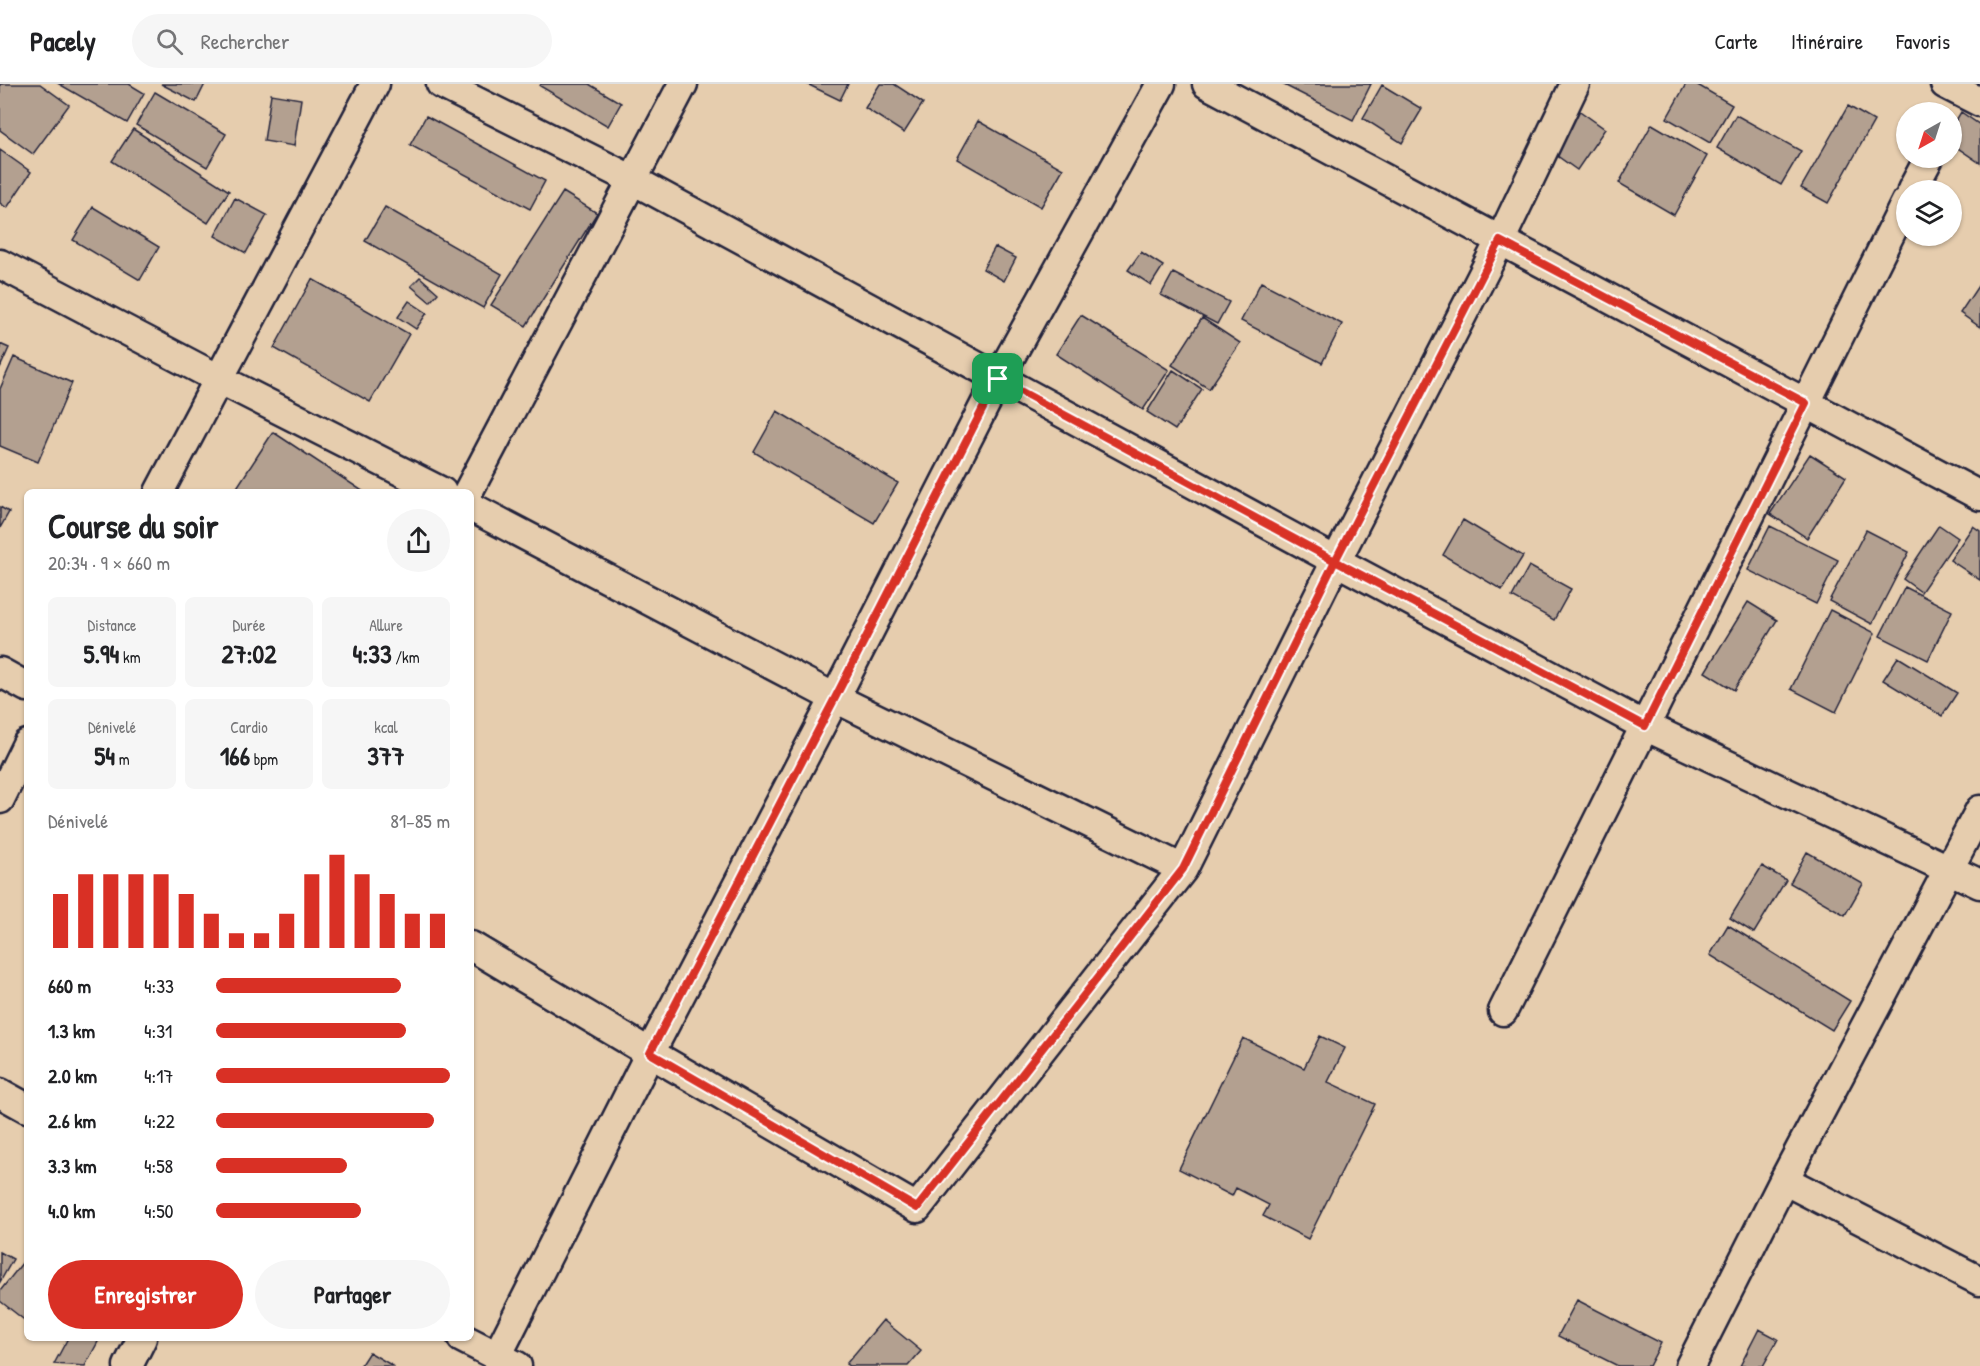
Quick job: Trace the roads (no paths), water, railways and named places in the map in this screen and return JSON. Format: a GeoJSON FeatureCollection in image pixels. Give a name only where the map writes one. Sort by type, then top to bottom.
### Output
{"type":"FeatureCollection","features":[{"type":"Feature","properties":{"kind":"street"},"geometry":{"type":"LineString","coordinates":[[161,489],[375,84]]}},
{"type":"Feature","properties":{"kind":"street"},"geometry":{"type":"LineString","coordinates":[[441,84],[633,180],[1335,561],[1645,726],[1980,884]]}},
{"type":"Feature","properties":{"kind":"street"},"geometry":{"type":"LineString","coordinates":[[470,489],[683,84]]}},
{"type":"Feature","properties":{"kind":"street"},"geometry":{"type":"LineString","coordinates":[[468,1341],[507,1361],[650,1053],[998,379],[1161,84]]}},
{"type":"Feature","properties":{"kind":"street"},"geometry":{"type":"LineString","coordinates":[[1207,84],[1980,496]]}},
{"type":"Feature","properties":{"kind":"street"},"geometry":{"type":"LineString","coordinates":[[474,948],[917,1208],[1183,869],[1335,561],[1500,241],[1575,84]]}},
{"type":"Feature","properties":{"kind":"street"},"geometry":{"type":"LineString","coordinates":[[1503,1011],[1896,222]]}},
{"type":"Feature","properties":{"kind":"street"},"geometry":{"type":"LineString","coordinates":[[0,264],[436,489]]}},
{"type":"Feature","properties":{"kind":"street"},"geometry":{"type":"LineString","coordinates":[[474,509],[835,698],[1183,869]]}},
{"type":"Feature","properties":{"kind":"street"},"geometry":{"type":"LineString","coordinates":[[0,672],[24,685]]}},
{"type":"Feature","properties":{"kind":"street"},"geometry":{"type":"LineString","coordinates":[[0,799],[24,750]]}},
{"type":"Feature","properties":{"kind":"street"},"geometry":{"type":"LineString","coordinates":[[1690,1366],[1784,1180],[1980,810]]}},
{"type":"Feature","properties":{"kind":"street"},"geometry":{"type":"LineString","coordinates":[[0,1093],[24,1106]]}},
{"type":"Feature","properties":{"kind":"street"},"geometry":{"type":"LineString","coordinates":[[1784,1180],[1980,1281]]}},
{"type":"Feature","properties":{"kind":"street"},"geometry":{"type":"LineString","coordinates":[[128,1366],[140,1341]]}}]}
